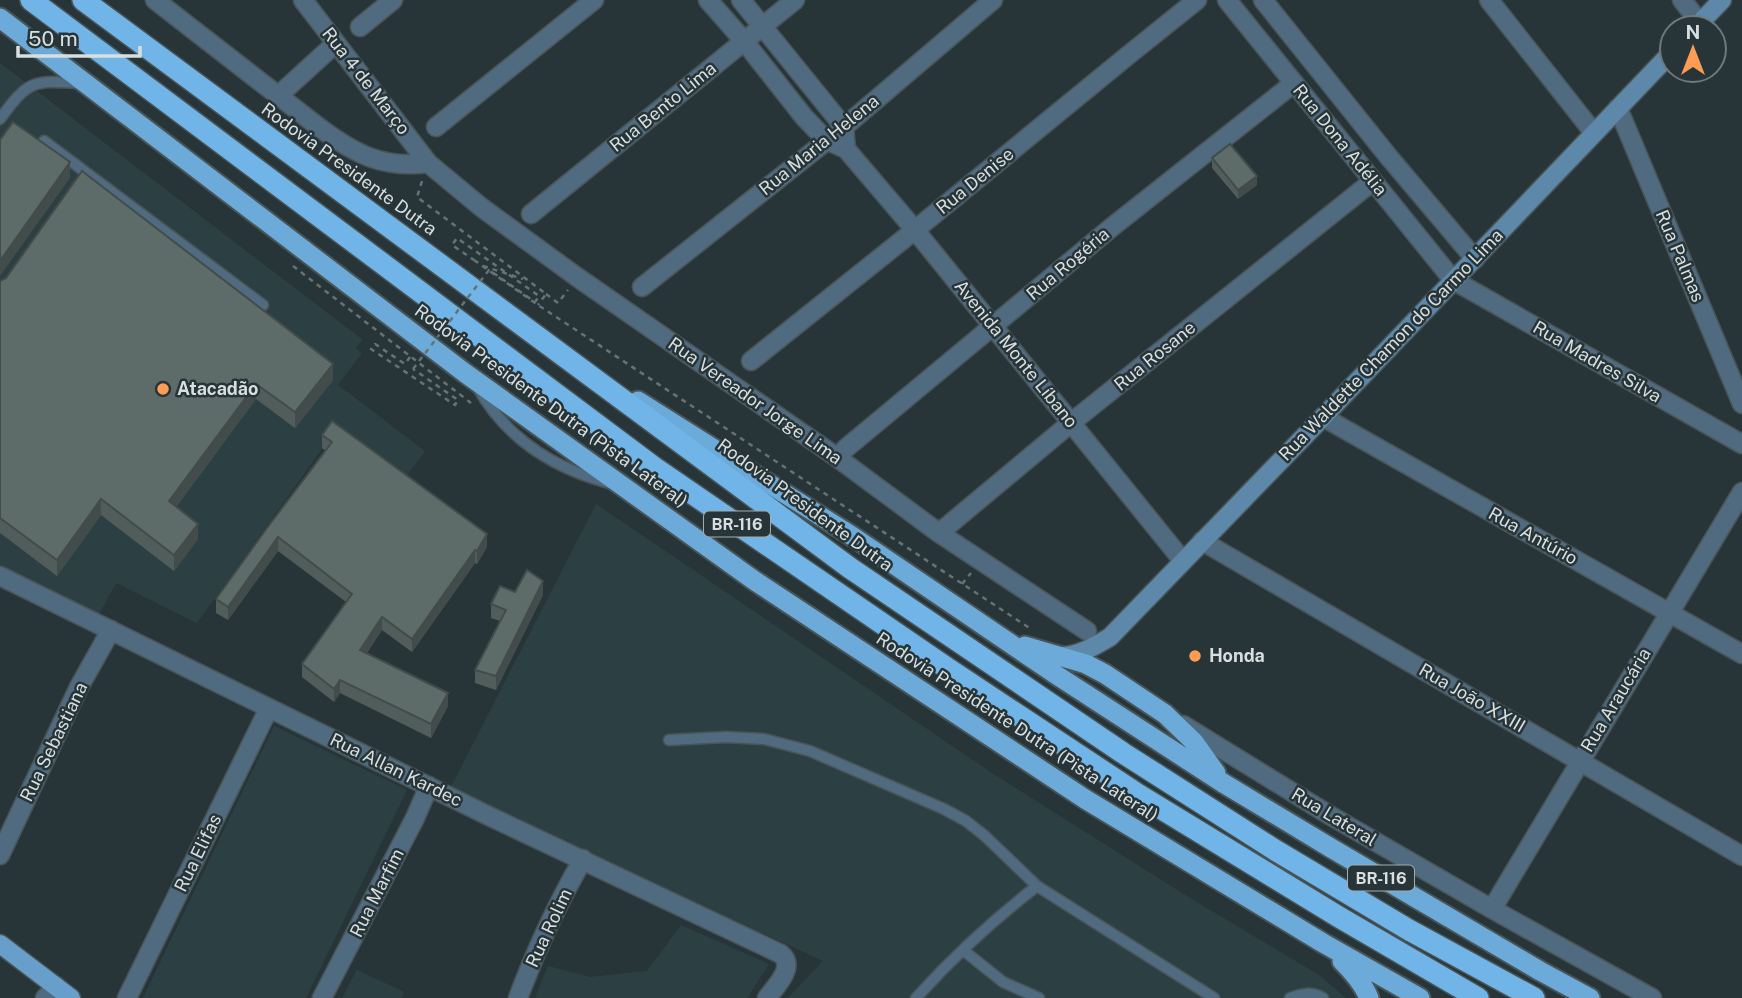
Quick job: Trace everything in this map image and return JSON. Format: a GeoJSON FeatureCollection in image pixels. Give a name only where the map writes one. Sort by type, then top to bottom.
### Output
{"type":"FeatureCollection","features":[{"type":"Feature","properties":{"kind":"highway","name":"BR-116"},"geometry":{"type":"LineString","coordinates":[[31,0],[666,475],[947,668],[1139,795],[1478,998]]}},
{"type":"Feature","properties":{"kind":"highway","name":"Rodovia Presidente Dutra"},"geometry":{"type":"LineString","coordinates":[[83,0],[850,568],[1123,753],[1275,850],[1409,929],[1534,998]]}},
{"type":"Feature","properties":{"kind":"highway","name":"Rodovia Presidente Dutra (Pista Lateral)"},"geometry":{"type":"LineString","coordinates":[[0,18],[473,378],[755,581],[1085,799],[1323,943],[1420,998]]}},
{"type":"Feature","properties":{"kind":"highway","name":"BR-116"},"geometry":{"type":"LineString","coordinates":[[553,349],[703,440],[852,536],[1223,783],[1590,998]]}},
{"type":"Feature","properties":{"kind":"highway"},"geometry":{"type":"LineString","coordinates":[[1003,638],[1086,664],[1105,674],[1165,714],[1194,742],[1223,783]]}},
{"type":"Feature","properties":{"kind":"highway"},"geometry":{"type":"LineString","coordinates":[[1323,943],[1354,973],[1369,998]]}},
{"type":"Feature","properties":{"kind":"main road"},"geometry":{"type":"LineString","coordinates":[[1709,14],[1722,0]]}},
{"type":"Feature","properties":{"kind":"main road","name":"Rua Waldette Chamon do Carmo Lima"},"geometry":{"type":"LineString","coordinates":[[1063,656],[1081,652],[1110,637],[1658,67]]}},
{"type":"Feature","properties":{"kind":"main road"},"geometry":{"type":"LineString","coordinates":[[1105,674],[1101,663],[1102,655],[1110,637]]}},
{"type":"Feature","properties":{"kind":"main road"},"geometry":{"type":"LineString","coordinates":[[0,944],[50,992],[71,998]]}},
{"type":"Feature","properties":{"kind":"street"},"geometry":{"type":"LineString","coordinates":[[156,0],[340,142],[370,157],[396,164],[428,163]]}},
{"type":"Feature","properties":{"kind":"street","name":"Rua 4 de Março"},"geometry":{"type":"LineString","coordinates":[[303,0],[428,163]]}},
{"type":"Feature","properties":{"kind":"street"},"geometry":{"type":"LineString","coordinates":[[360,27],[393,0]]}},
{"type":"Feature","properties":{"kind":"street"},"geometry":{"type":"LineString","coordinates":[[436,127],[594,0]]}},
{"type":"Feature","properties":{"kind":"street","name":"Avenida Monte Líbano"},"geometry":{"type":"LineString","coordinates":[[708,0],[804,117],[826,140],[846,149],[915,230],[1183,561]]}},
{"type":"Feature","properties":{"kind":"street"},"geometry":{"type":"LineString","coordinates":[[741,0],[844,127],[846,149]]}},
{"type":"Feature","properties":{"kind":"street","name":"Rua Bento Lima"},"geometry":{"type":"LineString","coordinates":[[531,214],[795,0]]}},
{"type":"Feature","properties":{"kind":"street","name":"Rua Maria Helena"},"geometry":{"type":"LineString","coordinates":[[642,287],[844,127],[993,0]]}},
{"type":"Feature","properties":{"kind":"street","name":"Rua Denise"},"geometry":{"type":"LineString","coordinates":[[751,361],[1198,0]]}},
{"type":"Feature","properties":{"kind":"street","name":"Rua Dona Adélia"},"geometry":{"type":"LineString","coordinates":[[1227,0],[1453,280]]}},
{"type":"Feature","properties":{"kind":"street","name":"Rua Dona Adélia"},"geometry":{"type":"LineString","coordinates":[[1263,0],[1475,259]]}},
{"type":"Feature","properties":{"kind":"street"},"geometry":{"type":"LineString","coordinates":[[1489,0],[1594,133]]}},
{"type":"Feature","properties":{"kind":"street"},"geometry":{"type":"LineString","coordinates":[[279,95],[336,43]]}},
{"type":"Feature","properties":{"kind":"street","name":"Rua Rogéria"},"geometry":{"type":"LineString","coordinates":[[845,449],[1112,227],[1294,83]]}},
{"type":"Feature","properties":{"kind":"street","name":"Rua Palmas"},"geometry":{"type":"LineString","coordinates":[[1618,108],[1742,404]]}},
{"type":"Feature","properties":{"kind":"street","name":"Rua Vereador Jorge Lima"},"geometry":{"type":"LineString","coordinates":[[428,163],[481,207],[577,277],[835,456],[939,533],[1087,631]]}},
{"type":"Feature","properties":{"kind":"street","name":"Rua Rosane"},"geometry":{"type":"LineString","coordinates":[[939,533],[1072,422],[1373,181]]}},
{"type":"Feature","properties":{"kind":"street","name":"Rua Madres Silva"},"geometry":{"type":"LineString","coordinates":[[1453,280],[1742,444]]}},
{"type":"Feature","properties":{"kind":"street","name":"Rua Antúrio"},"geometry":{"type":"LineString","coordinates":[[1323,417],[1742,654]]}},
{"type":"Feature","properties":{"kind":"street","name":"Rua Araucária"},"geometry":{"type":"LineString","coordinates":[[1492,909],[1742,492]]}},
{"type":"Feature","properties":{"kind":"street","name":"Rua João XXIII"},"geometry":{"type":"LineString","coordinates":[[1202,541],[1742,856]]}},
{"type":"Feature","properties":{"kind":"street","name":"Rua Allan Kardec"},"geometry":{"type":"LineString","coordinates":[[0,576],[429,786],[781,954],[785,957],[787,966],[767,998]]}},
{"type":"Feature","properties":{"kind":"street","name":"Rua Sebastiana"},"geometry":{"type":"LineString","coordinates":[[0,855],[79,687],[111,630]]}},
{"type":"Feature","properties":{"kind":"street","name":"Rua Elifas"},"geometry":{"type":"LineString","coordinates":[[127,998],[269,708]]}},
{"type":"Feature","properties":{"kind":"street","name":"Rua Lateral"},"geometry":{"type":"LineString","coordinates":[[1165,714],[1331,816],[1652,998]]}},
{"type":"Feature","properties":{"kind":"street","name":"Rua Marfim"},"geometry":{"type":"LineString","coordinates":[[322,998],[429,786]]}},
{"type":"Feature","properties":{"kind":"street","name":"Rua Rolim"},"geometry":{"type":"LineString","coordinates":[[518,998],[568,884],[583,859]]}},
{"type":"Feature","properties":{"kind":"lane"},"geometry":{"type":"LineString","coordinates":[[0,119],[29,86],[55,81],[88,83]]}},
{"type":"Feature","properties":{"kind":"lane"},"geometry":{"type":"LineString","coordinates":[[44,141],[81,176],[263,304]]}},
{"type":"Feature","properties":{"kind":"lane"},"geometry":{"type":"LineString","coordinates":[[670,740],[726,737],[764,739],[810,751],[944,809],[985,836],[1037,886],[1214,998]]}},
{"type":"Feature","properties":{"kind":"lane"},"geometry":{"type":"LineString","coordinates":[[916,998],[996,918],[1037,886]]}},
{"type":"Feature","properties":{"kind":"lane"},"geometry":{"type":"LineString","coordinates":[[962,950],[1003,982],[1039,998]]}},
{"type":"Feature","properties":{"kind":"lane"},"geometry":{"type":"LineString","coordinates":[[1290,998],[1303,993],[1323,998]]}},
{"type":"Feature","properties":{"kind":"path"},"geometry":{"type":"LineString","coordinates":[[428,163],[417,197],[558,303],[577,277]]}},
{"type":"Feature","properties":{"kind":"path"},"geometry":{"type":"LineString","coordinates":[[410,357],[405,364],[375,344],[371,349],[455,405],[458,400],[413,369],[489,270],[535,302],[539,296],[457,238],[452,245],[480,265],[538,305],[1040,634]]}},
{"type":"Feature","properties":{"kind":"path"},"geometry":{"type":"LineString","coordinates":[[480,265],[528,281]]}},
{"type":"Feature","properties":{"kind":"path"},"geometry":{"type":"LineString","coordinates":[[538,305],[546,294]]}},
{"type":"Feature","properties":{"kind":"shaded area"},"geometry":{"type":"Polygon","coordinates":[[[0,63],[363,340],[355,348],[362,353],[338,385],[425,451],[400,485],[332,435],[197,623],[116,583],[98,616],[0,570],[0,63]]]}},
{"type":"Feature","properties":{"kind":"shaded area"},"geometry":{"type":"Polygon","coordinates":[[[596,504],[992,773],[1190,898],[1319,975],[1346,998],[788,998],[823,961],[450,789],[596,504]]]}},
{"type":"Feature","properties":{"kind":"shaded area"},"geometry":{"type":"Polygon","coordinates":[[[274,726],[407,790],[306,998],[143,998],[274,726]]]}},
{"type":"Feature","properties":{"kind":"shaded area"},"geometry":{"type":"Polygon","coordinates":[[[681,925],[769,964],[747,998],[535,998],[548,966],[590,977],[647,971],[681,925]]]}},
{"type":"Feature","properties":{"kind":"shaded area"},"geometry":{"type":"Polygon","coordinates":[[[357,970],[404,992],[401,998],[342,998],[357,970]]]}},
{"type":"Feature","properties":{"kind":"building"},"geometry":{"type":"Polygon","coordinates":[[[13,122],[70,162],[0,261],[0,140],[13,122]]]}},
{"type":"Feature","properties":{"kind":"building"},"geometry":{"type":"Polygon","coordinates":[[[1230,144],[1257,176],[1238,190],[1212,158],[1230,144]]]}},
{"type":"Feature","properties":{"kind":"building","name":"Atacadão"},"geometry":{"type":"Polygon","coordinates":[[[82,171],[333,364],[295,412],[256,384],[169,501],[198,524],[174,555],[101,499],[57,560],[0,518],[0,281],[6,278],[82,171]]]}},
{"type":"Feature","properties":{"kind":"building"},"geometry":{"type":"Polygon","coordinates":[[[332,421],[487,534],[412,639],[382,617],[360,650],[448,693],[431,724],[340,680],[334,689],[302,664],[352,594],[278,537],[228,607],[216,599],[332,442],[322,435],[332,421]]]}},
{"type":"Feature","properties":{"kind":"building"},"geometry":{"type":"Polygon","coordinates":[[[527,570],[543,581],[496,676],[475,670],[506,610],[491,604],[500,586],[515,592],[527,570]]]}},
{"type":"Feature","properties":{"kind":"place","name":"Atacadão"},"geometry":{"type":"Point","coordinates":[163,389]}},
{"type":"Feature","properties":{"kind":"place","name":"Honda"},"geometry":{"type":"Point","coordinates":[1195,656]}}]}
